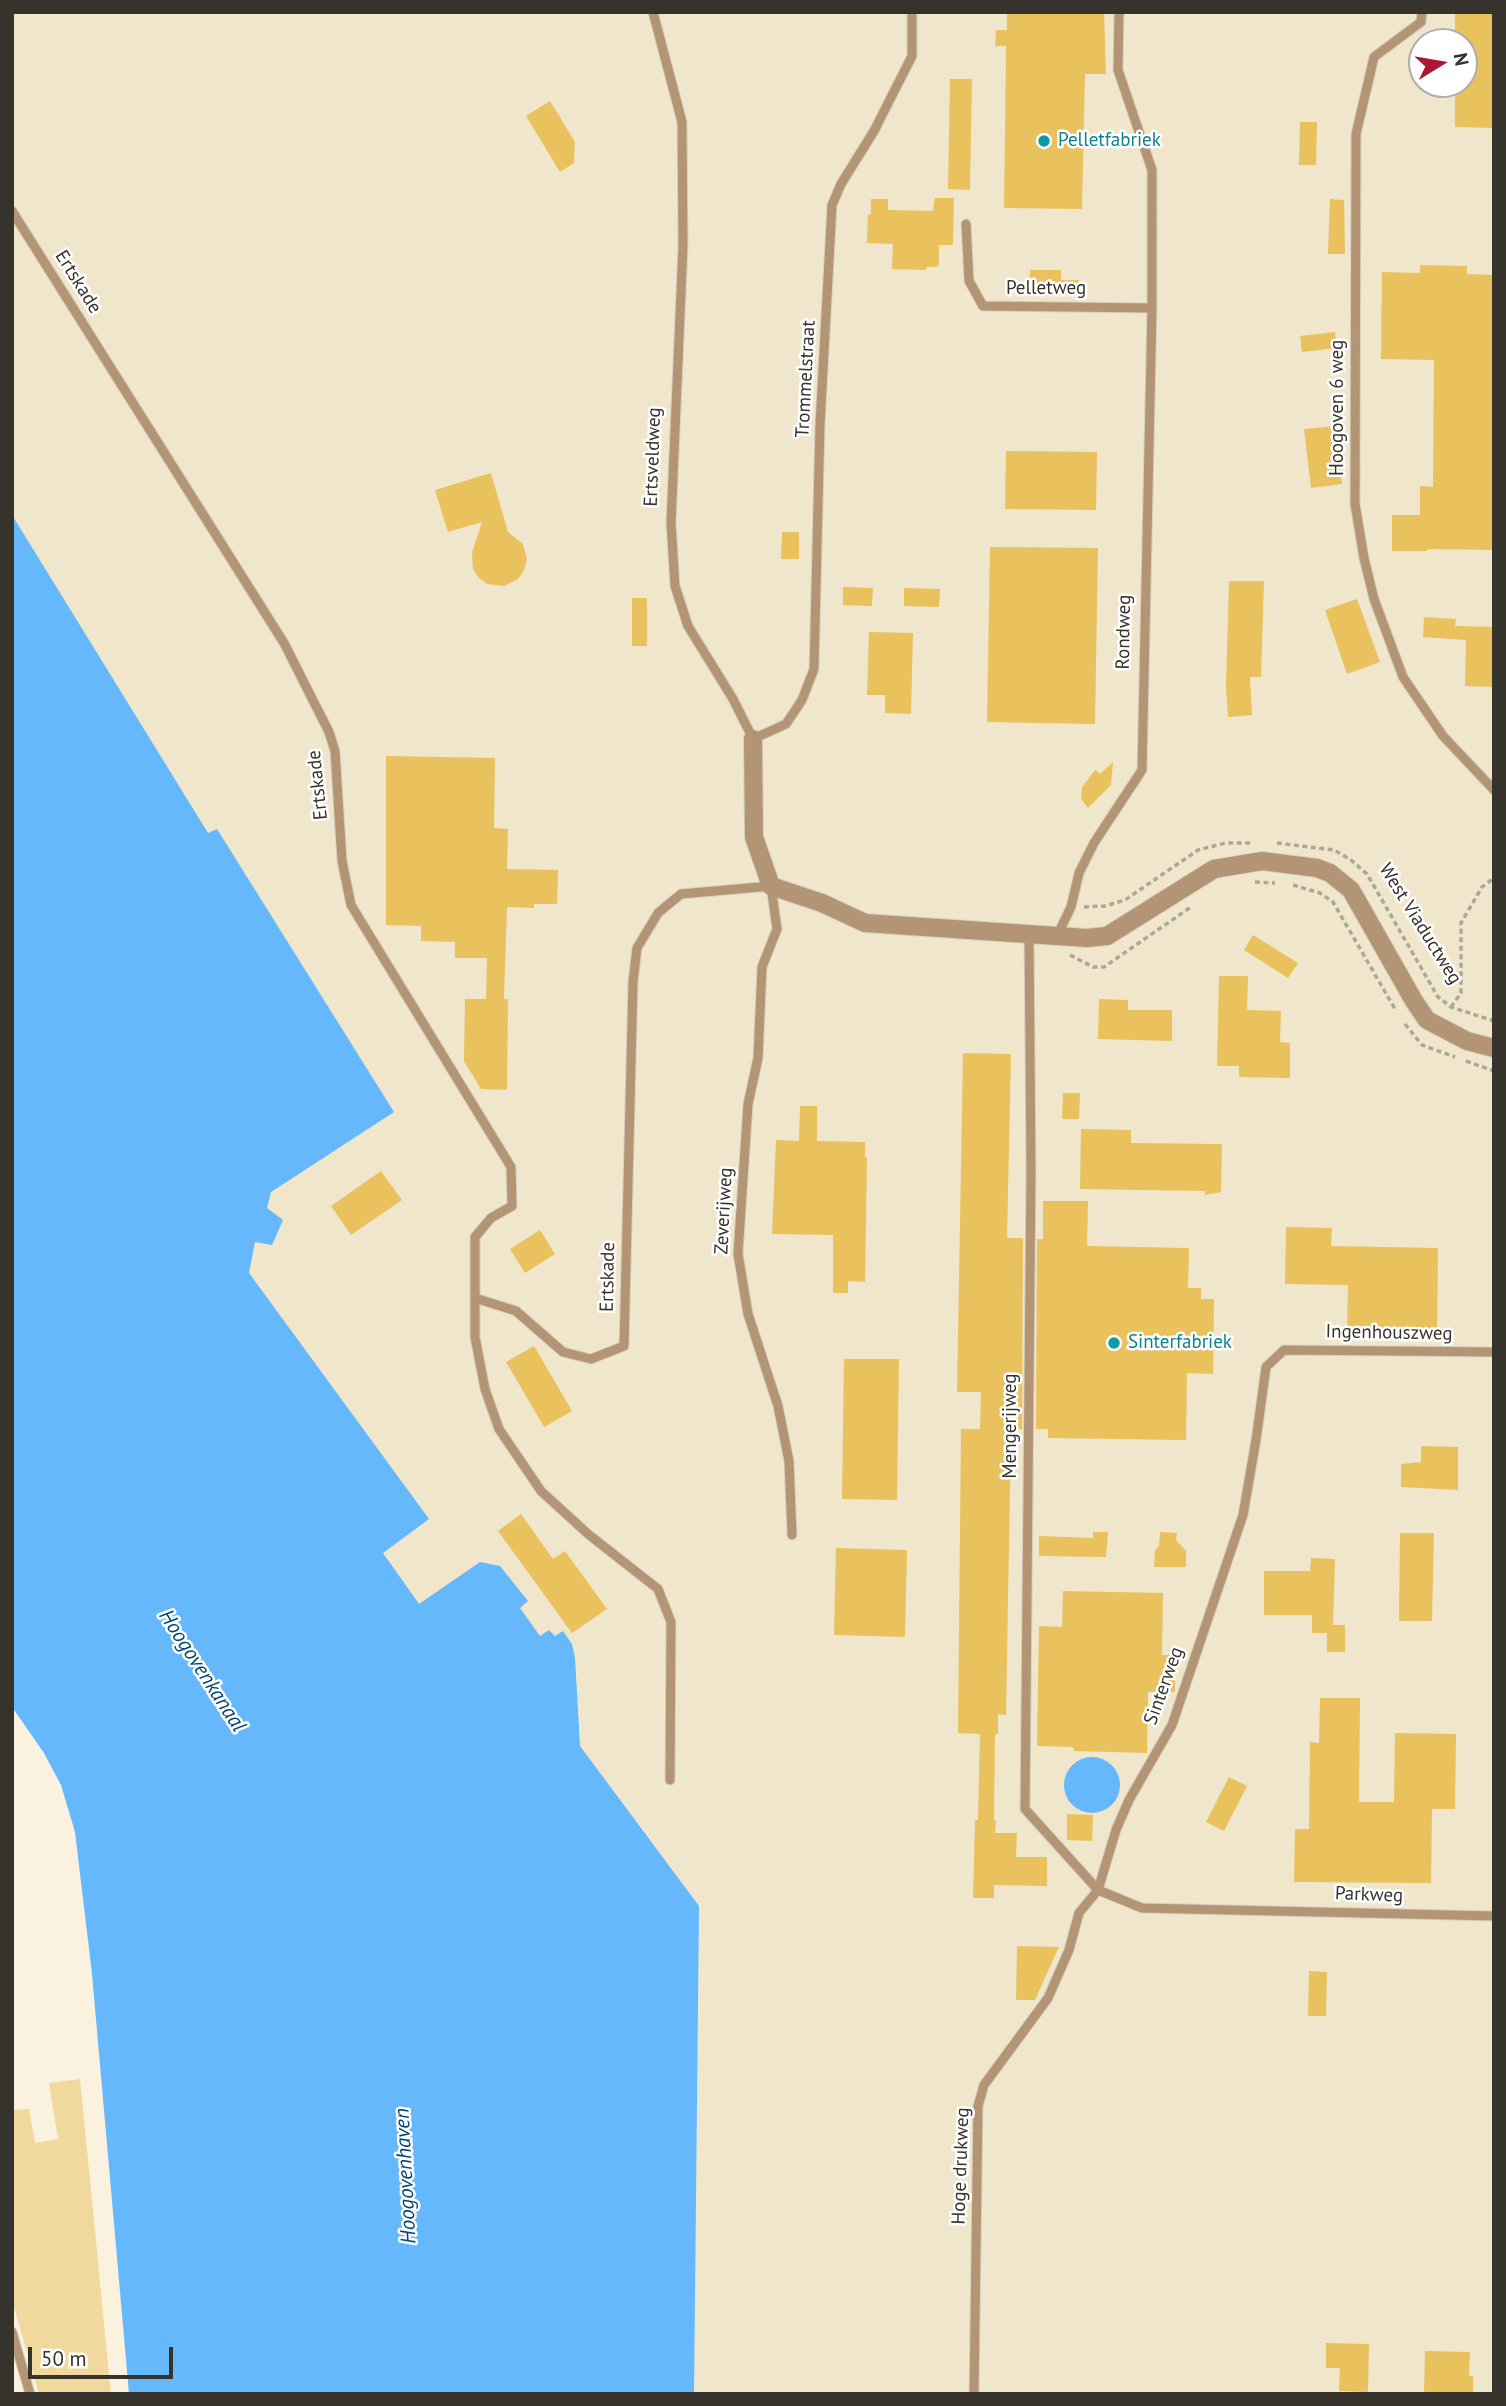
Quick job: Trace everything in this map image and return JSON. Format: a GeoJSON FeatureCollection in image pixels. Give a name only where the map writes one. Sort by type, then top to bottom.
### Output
{"type":"FeatureCollection","features":[{"type":"Feature","properties":{"kind":"street","name":"Ertsveldweg"},"geometry":{"type":"LineString","coordinates":[[753,739],[754,837],[771,886]]}},
{"type":"Feature","properties":{"kind":"street","name":"West Viaductweg"},"geometry":{"type":"LineString","coordinates":[[1056,936],[1107,936],[1214,869],[1262,861],[1317,868],[1330,873],[1351,890],[1427,1020],[1467,1041],[1494,1048]]}},
{"type":"Feature","properties":{"kind":"street"},"geometry":{"type":"LineString","coordinates":[[771,886],[822,903],[865,923],[1056,936]]}},
{"type":"Feature","properties":{"kind":"lane","name":"Ertsveldweg"},"geometry":{"type":"LineString","coordinates":[[653,12],[682,122],[683,246],[671,523],[675,586],[688,626],[733,699],[753,739]]}},
{"type":"Feature","properties":{"kind":"lane","name":"Trommelstraat"},"geometry":{"type":"LineString","coordinates":[[753,739],[786,724],[802,700],[814,669],[820,425],[832,205],[912,56],[912,12]]}},
{"type":"Feature","properties":{"kind":"lane","name":"Rondweg"},"geometry":{"type":"LineString","coordinates":[[1056,936],[1071,907],[1079,873],[1094,843],[1142,769],[1152,308],[1152,170],[1118,70],[1119,12]]}},
{"type":"Feature","properties":{"kind":"lane","name":"Hoogoven 6 weg"},"geometry":{"type":"LineString","coordinates":[[1422,12],[1421,22],[1374,57],[1356,134],[1355,504],[1374,599],[1403,677],[1443,736],[1494,790]]}},
{"type":"Feature","properties":{"kind":"lane","name":"Ertskade"},"geometry":{"type":"LineString","coordinates":[[12,211],[284,643],[329,732],[335,751],[342,861],[351,905],[510,1167],[512,1206],[491,1218],[475,1237],[475,1338],[485,1389],[499,1429],[541,1491],[588,1534],[658,1588],[671,1622],[670,1780]]}},
{"type":"Feature","properties":{"kind":"lane","name":"Pelletweg"},"geometry":{"type":"LineString","coordinates":[[966,224],[969,281],[984,306],[1152,308]]}},
{"type":"Feature","properties":{"kind":"lane","name":"Ertskade"},"geometry":{"type":"LineString","coordinates":[[475,1298],[516,1311],[563,1352],[590,1359],[624,1346],[632,982],[637,948],[658,913],[681,894],[771,886]]}},
{"type":"Feature","properties":{"kind":"lane","name":"Zeverijweg"},"geometry":{"type":"LineString","coordinates":[[771,886],[777,929],[762,967],[758,1058],[748,1104],[738,1254],[748,1314],[784,1433],[789,1461],[792,1535]]}},
{"type":"Feature","properties":{"kind":"lane","name":"Mengerijweg"},"geometry":{"type":"LineString","coordinates":[[1029,934],[1031,1170],[1025,1809],[1098,1890]]}},
{"type":"Feature","properties":{"kind":"lane","name":"Sinterweg"},"geometry":{"type":"LineString","coordinates":[[1098,1890],[1116,1830],[1129,1800],[1172,1725],[1243,1515],[1266,1367],[1284,1350]]}},
{"type":"Feature","properties":{"kind":"lane","name":"Ingenhouszweg"},"geometry":{"type":"LineString","coordinates":[[1284,1350],[1494,1352]]}},
{"type":"Feature","properties":{"kind":"lane","name":"Parkweg"},"geometry":{"type":"LineString","coordinates":[[1098,1890],[1142,1908],[1494,1916]]}},
{"type":"Feature","properties":{"kind":"lane","name":"Hoge drukweg"},"geometry":{"type":"LineString","coordinates":[[974,2394],[978,2106],[984,2085],[1048,1998],[1069,1950],[1079,1913],[1098,1890]]}},
{"type":"Feature","properties":{"kind":"lane"},"geometry":{"type":"LineString","coordinates":[[12,2332],[30,2394]]}},
{"type":"Feature","properties":{"kind":"path","name":"West Viaductweg"},"geometry":{"type":"LineString","coordinates":[[1314,847],[1334,850],[1352,860],[1367,874],[1438,998],[1451,1007],[1494,1021]]}},
{"type":"Feature","properties":{"kind":"path"},"geometry":{"type":"LineString","coordinates":[[1451,1007],[1461,993],[1461,923],[1482,887],[1494,878]]}},
{"type":"Feature","properties":{"kind":"path"},"geometry":{"type":"LineString","coordinates":[[1252,882],[1278,883]]}},
{"type":"Feature","properties":{"kind":"path"},"geometry":{"type":"LineString","coordinates":[[1292,884],[1320,893]]}},
{"type":"Feature","properties":{"kind":"path"},"geometry":{"type":"LineString","coordinates":[[1056,936],[1071,957],[1093,967],[1104,967],[1199,902]]}},
{"type":"Feature","properties":{"kind":"shaded area"},"geometry":{"type":"Polygon","coordinates":[[[12,12],[1494,12],[1494,2394],[642,2394],[408,1644],[12,779],[12,12]]]}},
{"type":"Feature","properties":{"kind":"shaded area"},"geometry":{"type":"Polygon","coordinates":[[[80,2079],[111,2394],[39,2394],[12,2300],[12,2110],[29,2109],[35,2143],[58,2139],[49,2083],[80,2079]]]}},
{"type":"Feature","properties":{"kind":"water"},"geometry":{"type":"Polygon","coordinates":[[[12,515],[208,833],[217,829],[394,1112],[271,1192],[267,1208],[283,1220],[272,1245],[255,1242],[249,1273],[429,1519],[383,1553],[419,1604],[480,1562],[500,1566],[528,1601],[520,1608],[540,1636],[549,1630],[555,1636],[563,1631],[572,1644],[575,1658],[580,1746],[699,1906],[694,2394],[129,2394],[92,1974],[75,1832],[61,1785],[44,1753],[12,1707],[12,515]]]}},
{"type":"Feature","properties":{"kind":"water"},"geometry":{"type":"Polygon","coordinates":[[[1092,1757],[1103,1759],[1112,1765],[1118,1774],[1118,1796],[1112,1805],[1103,1811],[1092,1813],[1081,1811],[1072,1805],[1066,1796],[1064,1785],[1066,1774],[1072,1765],[1081,1759],[1092,1757]]]}},
{"type":"Feature","properties":{"kind":"building","name":"Pelletfabriek"},"geometry":{"type":"Polygon","coordinates":[[[1007,12],[1104,12],[1106,74],[1085,74],[1082,209],[1004,208],[1006,46],[995,46],[996,30],[1007,30],[1007,12]]]}},
{"type":"Feature","properties":{"kind":"building"},"geometry":{"type":"Polygon","coordinates":[[[1455,12],[1494,12],[1494,128],[1455,127],[1455,98],[1478,98],[1478,28],[1455,28],[1455,12]]]}},
{"type":"Feature","properties":{"kind":"building"},"geometry":{"type":"Polygon","coordinates":[[[950,79],[972,79],[970,190],[948,189],[950,79]]]}},
{"type":"Feature","properties":{"kind":"building"},"geometry":{"type":"Polygon","coordinates":[[[550,101],[575,142],[574,163],[560,172],[526,116],[550,101]]]}},
{"type":"Feature","properties":{"kind":"building"},"geometry":{"type":"Polygon","coordinates":[[[1300,122],[1317,122],[1316,165],[1299,165],[1300,122]]]}},
{"type":"Feature","properties":{"kind":"building"},"geometry":{"type":"Polygon","coordinates":[[[936,198],[954,198],[953,245],[939,245],[939,265],[936,267],[926,267],[926,270],[892,269],[893,244],[867,243],[871,199],[888,199],[888,210],[933,211],[936,198]]]}},
{"type":"Feature","properties":{"kind":"building"},"geometry":{"type":"Polygon","coordinates":[[[1330,199],[1344,200],[1345,254],[1328,254],[1330,199]]]}},
{"type":"Feature","properties":{"kind":"building"},"geometry":{"type":"Polygon","coordinates":[[[1420,265],[1467,266],[1467,274],[1494,275],[1494,550],[1392,551],[1392,515],[1420,515],[1420,486],[1433,487],[1434,360],[1381,359],[1382,272],[1420,273],[1420,265]]]}},
{"type":"Feature","properties":{"kind":"building"},"geometry":{"type":"Polygon","coordinates":[[[1030,270],[1061,270],[1061,280],[1079,280],[1078,295],[1029,294],[1030,270]]]}},
{"type":"Feature","properties":{"kind":"building"},"geometry":{"type":"Polygon","coordinates":[[[1335,332],[1337,348],[1302,352],[1300,336],[1335,332]]]}},
{"type":"Feature","properties":{"kind":"building"},"geometry":{"type":"Polygon","coordinates":[[[1336,426],[1342,484],[1311,488],[1304,429],[1336,426]]]}},
{"type":"Feature","properties":{"kind":"building"},"geometry":{"type":"Polygon","coordinates":[[[1006,451],[1097,452],[1096,510],[1005,509],[1006,451]]]}},
{"type":"Feature","properties":{"kind":"building"},"geometry":{"type":"Polygon","coordinates":[[[491,473],[508,532],[523,544],[527,559],[518,579],[504,586],[487,584],[473,569],[472,553],[482,522],[448,532],[435,490],[491,473]]]}},
{"type":"Feature","properties":{"kind":"building"},"geometry":{"type":"Polygon","coordinates":[[[782,532],[799,532],[799,559],[781,559],[782,532]]]}},
{"type":"Feature","properties":{"kind":"building"},"geometry":{"type":"Polygon","coordinates":[[[990,547],[1098,548],[1095,724],[987,722],[990,547]]]}},
{"type":"Feature","properties":{"kind":"building"},"geometry":{"type":"Polygon","coordinates":[[[1229,581],[1264,581],[1261,677],[1250,677],[1252,715],[1228,717],[1226,687],[1229,581]]]}},
{"type":"Feature","properties":{"kind":"building"},"geometry":{"type":"Polygon","coordinates":[[[843,587],[873,588],[872,606],[843,605],[843,587]]]}},
{"type":"Feature","properties":{"kind":"building"},"geometry":{"type":"Polygon","coordinates":[[[904,588],[940,589],[939,607],[904,606],[904,588]]]}},
{"type":"Feature","properties":{"kind":"building"},"geometry":{"type":"Polygon","coordinates":[[[632,598],[647,598],[647,646],[632,646],[632,598]]]}},
{"type":"Feature","properties":{"kind":"building"},"geometry":{"type":"Polygon","coordinates":[[[1357,599],[1380,662],[1347,674],[1325,610],[1357,599]]]}},
{"type":"Feature","properties":{"kind":"building"},"geometry":{"type":"Polygon","coordinates":[[[1424,617],[1456,619],[1455,626],[1494,627],[1494,687],[1465,686],[1466,640],[1423,637],[1424,617]]]}},
{"type":"Feature","properties":{"kind":"building"},"geometry":{"type":"Polygon","coordinates":[[[869,632],[913,633],[911,714],[885,713],[885,695],[867,695],[869,632]]]}},
{"type":"Feature","properties":{"kind":"building"},"geometry":{"type":"Polygon","coordinates":[[[386,756],[495,758],[494,828],[508,829],[507,869],[558,870],[557,904],[534,904],[534,908],[507,907],[504,999],[508,999],[507,1090],[481,1089],[464,1061],[465,999],[486,999],[487,958],[455,958],[455,942],[421,941],[421,926],[386,925],[386,756]]]}},
{"type":"Feature","properties":{"kind":"building"},"geometry":{"type":"Polygon","coordinates":[[[1113,762],[1111,785],[1088,808],[1081,799],[1082,787],[1095,770],[1100,774],[1113,762]]]}},
{"type":"Feature","properties":{"kind":"building"},"geometry":{"type":"Polygon","coordinates":[[[1253,935],[1298,963],[1288,978],[1244,950],[1253,935]]]}},
{"type":"Feature","properties":{"kind":"building"},"geometry":{"type":"Polygon","coordinates":[[[1219,976],[1248,976],[1247,1010],[1281,1011],[1280,1042],[1290,1043],[1290,1078],[1239,1077],[1239,1066],[1217,1066],[1219,976]]]}},
{"type":"Feature","properties":{"kind":"building"},"geometry":{"type":"Polygon","coordinates":[[[1099,999],[1128,1000],[1128,1010],[1172,1010],[1172,1041],[1098,1039],[1099,999]]]}},
{"type":"Feature","properties":{"kind":"building"},"geometry":{"type":"Polygon","coordinates":[[[963,1053],[1011,1054],[1007,1238],[1023,1238],[1022,1429],[1011,1429],[1006,1715],[998,1714],[998,1734],[995,1734],[995,1833],[1017,1833],[1016,1857],[1047,1857],[1047,1886],[994,1885],[994,1898],[973,1898],[980,1734],[958,1733],[961,1429],[980,1429],[981,1392],[957,1392],[963,1053]]]}},
{"type":"Feature","properties":{"kind":"building"},"geometry":{"type":"Polygon","coordinates":[[[1063,1093],[1080,1093],[1079,1119],[1062,1119],[1063,1093]]]}},
{"type":"Feature","properties":{"kind":"building"},"geometry":{"type":"Polygon","coordinates":[[[800,1106],[817,1106],[817,1141],[865,1142],[865,1282],[848,1281],[848,1293],[833,1293],[833,1235],[772,1234],[776,1140],[799,1141],[800,1106]]]}},
{"type":"Feature","properties":{"kind":"building"},"geometry":{"type":"Polygon","coordinates":[[[1081,1129],[1131,1130],[1131,1143],[1222,1144],[1221,1192],[1205,1195],[1205,1191],[1080,1189],[1081,1129]]]}},
{"type":"Feature","properties":{"kind":"building"},"geometry":{"type":"Polygon","coordinates":[[[381,1171],[402,1200],[351,1235],[331,1206],[381,1171]]]}},
{"type":"Feature","properties":{"kind":"building","name":"Sinterfabriek"},"geometry":{"type":"Polygon","coordinates":[[[1043,1201],[1088,1201],[1087,1246],[1189,1248],[1188,1288],[1201,1288],[1201,1299],[1214,1299],[1213,1374],[1187,1373],[1186,1440],[1048,1438],[1048,1429],[1036,1429],[1037,1239],[1043,1239],[1043,1201]]]}},
{"type":"Feature","properties":{"kind":"building"},"geometry":{"type":"Polygon","coordinates":[[[1286,1227],[1332,1228],[1331,1246],[1438,1248],[1437,1334],[1347,1333],[1348,1285],[1285,1284],[1286,1227]]]}},
{"type":"Feature","properties":{"kind":"building"},"geometry":{"type":"Polygon","coordinates":[[[540,1230],[555,1254],[525,1273],[510,1249],[540,1230]]]}},
{"type":"Feature","properties":{"kind":"building"},"geometry":{"type":"Polygon","coordinates":[[[534,1346],[572,1411],[544,1427],[506,1362],[534,1346]]]}},
{"type":"Feature","properties":{"kind":"building"},"geometry":{"type":"Polygon","coordinates":[[[844,1359],[899,1359],[897,1500],[842,1499],[844,1359]]]}},
{"type":"Feature","properties":{"kind":"building"},"geometry":{"type":"Polygon","coordinates":[[[1421,1446],[1458,1447],[1458,1490],[1401,1487],[1401,1464],[1421,1462],[1421,1446]]]}},
{"type":"Feature","properties":{"kind":"building"},"geometry":{"type":"Polygon","coordinates":[[[521,1514],[553,1559],[565,1551],[607,1609],[572,1633],[498,1531],[521,1514]]]}},
{"type":"Feature","properties":{"kind":"building"},"geometry":{"type":"Polygon","coordinates":[[[1093,1532],[1108,1532],[1106,1557],[1039,1556],[1039,1536],[1093,1538],[1093,1532]]]}},
{"type":"Feature","properties":{"kind":"building"},"geometry":{"type":"Polygon","coordinates":[[[1160,1532],[1177,1533],[1176,1540],[1186,1551],[1186,1567],[1154,1567],[1160,1532]]]}},
{"type":"Feature","properties":{"kind":"building"},"geometry":{"type":"Polygon","coordinates":[[[1400,1533],[1434,1533],[1432,1621],[1399,1621],[1400,1533]]]}},
{"type":"Feature","properties":{"kind":"building"},"geometry":{"type":"Polygon","coordinates":[[[836,1548],[907,1550],[905,1637],[834,1635],[836,1548]]]}},
{"type":"Feature","properties":{"kind":"building"},"geometry":{"type":"Polygon","coordinates":[[[1311,1558],[1335,1559],[1333,1625],[1345,1625],[1345,1652],[1327,1652],[1327,1633],[1312,1633],[1312,1615],[1264,1615],[1264,1571],[1310,1571],[1311,1558]]]}},
{"type":"Feature","properties":{"kind":"building"},"geometry":{"type":"Polygon","coordinates":[[[1063,1591],[1163,1593],[1162,1655],[1175,1655],[1175,1692],[1148,1692],[1147,1753],[1074,1751],[1073,1747],[1037,1746],[1039,1626],[1062,1627],[1063,1591]]]}},
{"type":"Feature","properties":{"kind":"building"},"geometry":{"type":"Polygon","coordinates":[[[1320,1698],[1360,1698],[1359,1802],[1394,1802],[1395,1733],[1456,1734],[1455,1809],[1432,1809],[1431,1883],[1294,1882],[1295,1829],[1309,1829],[1310,1742],[1319,1743],[1320,1698]]]}},
{"type":"Feature","properties":{"kind":"building"},"geometry":{"type":"Polygon","coordinates":[[[1229,1777],[1247,1786],[1224,1831],[1206,1822],[1229,1777]]]}},
{"type":"Feature","properties":{"kind":"building"},"geometry":{"type":"Polygon","coordinates":[[[1067,1814],[1093,1815],[1092,1841],[1067,1840],[1067,1814]]]}},
{"type":"Feature","properties":{"kind":"building"},"geometry":{"type":"Polygon","coordinates":[[[1017,1946],[1059,1947],[1035,2000],[1016,2000],[1017,1946]]]}},
{"type":"Feature","properties":{"kind":"building"},"geometry":{"type":"Polygon","coordinates":[[[1309,1971],[1327,1972],[1326,2016],[1308,2016],[1309,1971]]]}},
{"type":"Feature","properties":{"kind":"building"},"geometry":{"type":"Polygon","coordinates":[[[1326,2343],[1369,2344],[1368,2392],[1339,2391],[1340,2368],[1326,2368],[1326,2343]]]}},
{"type":"Feature","properties":{"kind":"building"},"geometry":{"type":"Polygon","coordinates":[[[1425,2351],[1470,2352],[1469,2376],[1473,2376],[1473,2394],[1424,2394],[1425,2351]]]}},
{"type":"Feature","properties":{"kind":"place","name":"Pelletfabriek"},"geometry":{"type":"Point","coordinates":[1044,141]}},
{"type":"Feature","properties":{"kind":"place","name":"Sinterfabriek"},"geometry":{"type":"Point","coordinates":[1114,1343]}},
{"type":"Feature","properties":{"kind":"water label","name":"Hoogovenkanaal"},"geometry":{"type":"Point","coordinates":[202,1671]}},
{"type":"Feature","properties":{"kind":"water label","name":"Hoogovenhaven"},"geometry":{"type":"Point","coordinates":[406,2176]}}]}
